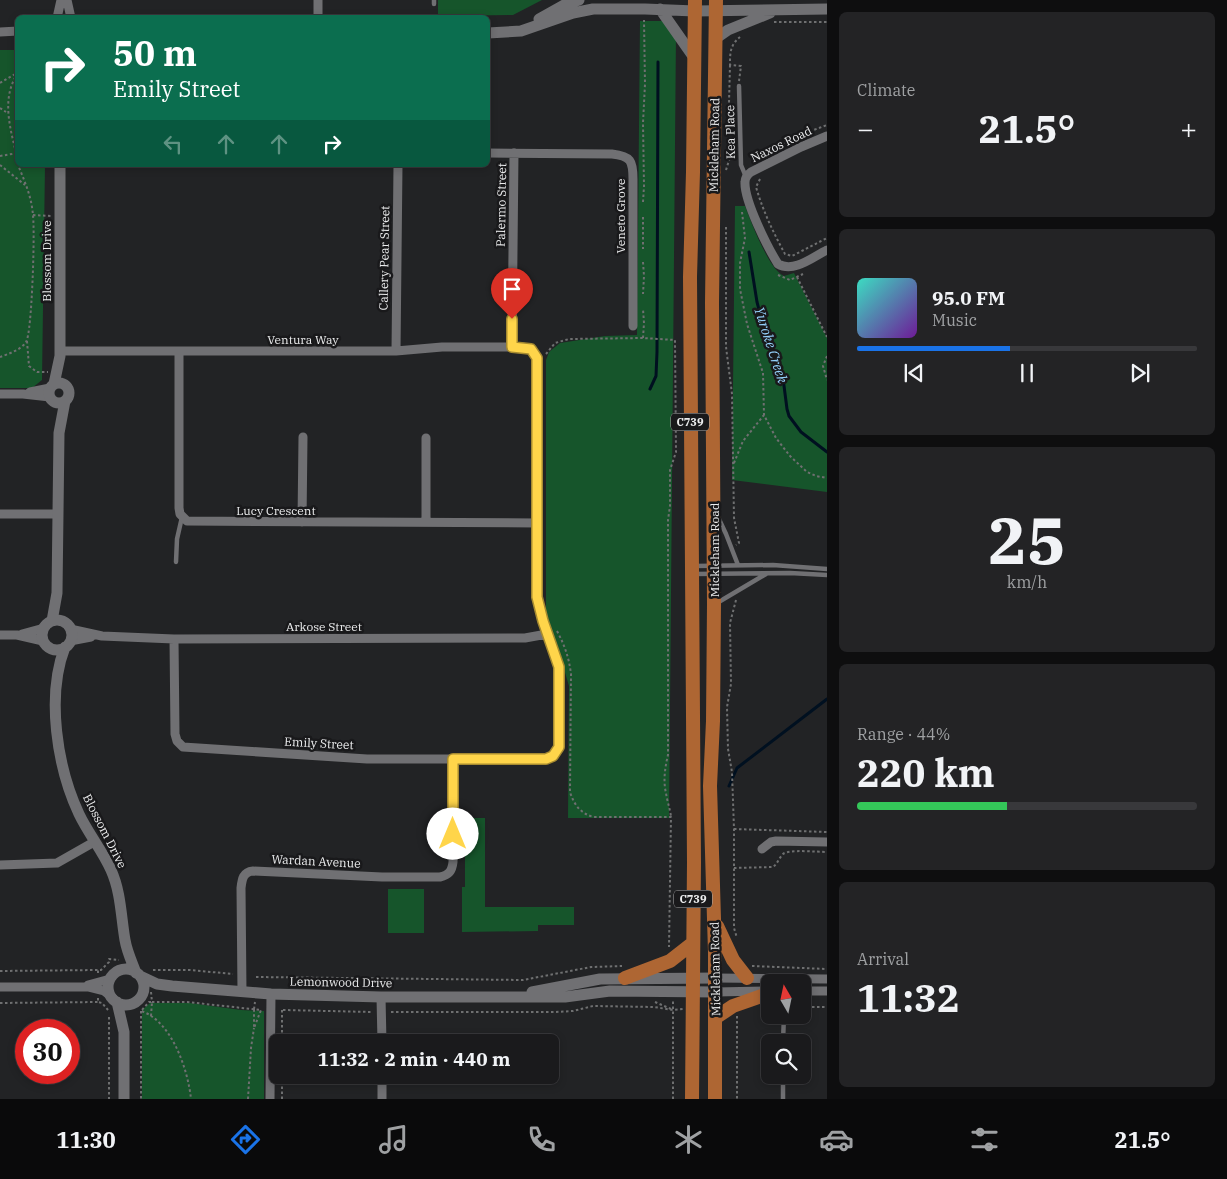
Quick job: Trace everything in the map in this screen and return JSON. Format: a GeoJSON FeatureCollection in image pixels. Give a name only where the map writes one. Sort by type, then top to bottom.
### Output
{"type":"FeatureCollection","features":[{"type":"Feature","properties":{"kind":"main road","name":"Mickleham Road"},"geometry":{"type":"LineString","coordinates":[[715,1099],[716,985],[710,786],[713,721],[714,604],[712,303],[716,5]]}},
{"type":"Feature","properties":{"kind":"main road","name":"Mickleham Road"},"geometry":{"type":"LineString","coordinates":[[692,1099],[694,862],[690,570],[690,277],[695,6]]}},
{"type":"Feature","properties":{"kind":"main road"},"geometry":{"type":"LineString","coordinates":[[714,921],[733,960],[746,972]]}},
{"type":"Feature","properties":{"kind":"main road"},"geometry":{"type":"LineString","coordinates":[[626,972],[670,961],[692,943]]}},
{"type":"Feature","properties":{"kind":"main road"},"geometry":{"type":"LineString","coordinates":[[715,1018],[733,1006],[761,995]]}},
{"type":"Feature","properties":{"kind":"street"},"geometry":{"type":"LineString","coordinates":[[58,15],[61,0]]}},
{"type":"Feature","properties":{"kind":"street"},"geometry":{"type":"LineString","coordinates":[[67,0],[70,15]]}},
{"type":"Feature","properties":{"kind":"street"},"geometry":{"type":"LineString","coordinates":[[318,0],[318,15]]}},
{"type":"Feature","properties":{"kind":"street"},"geometry":{"type":"LineString","coordinates":[[521,31],[550,12],[579,0]]}},
{"type":"Feature","properties":{"kind":"street"},"geometry":{"type":"LineString","coordinates":[[490,33],[521,31],[534,28],[558,17],[582,11],[605,9],[660,9],[716,5],[776,10],[827,9]]}},
{"type":"Feature","properties":{"kind":"street"},"geometry":{"type":"LineString","coordinates":[[660,9],[695,59]]}},
{"type":"Feature","properties":{"kind":"street"},"geometry":{"type":"LineString","coordinates":[[715,38],[728,30],[776,10]]}},
{"type":"Feature","properties":{"kind":"street"},"geometry":{"type":"LineString","coordinates":[[0,32],[15,32]]}},
{"type":"Feature","properties":{"kind":"street","name":"Naxos Road"},"geometry":{"type":"LineString","coordinates":[[827,136],[763,166],[746,177],[745,183],[750,204],[778,264],[794,267],[827,250]]}},
{"type":"Feature","properties":{"kind":"street","name":"Veneto Grove"},"geometry":{"type":"LineString","coordinates":[[490,153],[612,154],[629,159],[632,165],[633,179],[632,326]]}},
{"type":"Feature","properties":{"kind":"street","name":"Palermo Street"},"geometry":{"type":"LineString","coordinates":[[512,347],[514,153]]}},
{"type":"Feature","properties":{"kind":"street","name":"Blossom Drive"},"geometry":{"type":"LineString","coordinates":[[60,167],[60,354],[54,394],[59,433],[58,593],[61,631],[57,675],[56,724],[59,756],[79,815],[111,870],[123,916],[125,940],[138,974]]}},
{"type":"Feature","properties":{"kind":"street","name":"Callery Pear Street"},"geometry":{"type":"LineString","coordinates":[[396,351],[398,167]]}},
{"type":"Feature","properties":{"kind":"street","name":"Ventura Way"},"geometry":{"type":"LineString","coordinates":[[60,354],[396,351],[442,347],[512,347],[531,349],[541,359]]}},
{"type":"Feature","properties":{"kind":"street"},"geometry":{"type":"LineString","coordinates":[[179,352],[179,508],[182,517]]}},
{"type":"Feature","properties":{"kind":"street","name":"Blossom Drive"},"geometry":{"type":"LineString","coordinates":[[54,394],[60,382],[66,385],[60,354]]}},
{"type":"Feature","properties":{"kind":"street"},"geometry":{"type":"LineString","coordinates":[[541,359],[537,597],[547,634]]}},
{"type":"Feature","properties":{"kind":"street"},"geometry":{"type":"LineString","coordinates":[[0,394],[54,394]]}},
{"type":"Feature","properties":{"kind":"street"},"geometry":{"type":"LineString","coordinates":[[302,522],[303,437]]}},
{"type":"Feature","properties":{"kind":"street"},"geometry":{"type":"LineString","coordinates":[[426,438],[426,522]]}},
{"type":"Feature","properties":{"kind":"street"},"geometry":{"type":"LineString","coordinates":[[0,514],[58,514]]}},
{"type":"Feature","properties":{"kind":"street","name":"Lucy Crescent"},"geometry":{"type":"LineString","coordinates":[[182,517],[190,522],[537,523]]}},
{"type":"Feature","properties":{"kind":"street"},"geometry":{"type":"LineString","coordinates":[[17,635],[46,644],[56,650],[61,631]]}},
{"type":"Feature","properties":{"kind":"street"},"geometry":{"type":"LineString","coordinates":[[0,636],[61,631]]}},
{"type":"Feature","properties":{"kind":"street"},"geometry":{"type":"LineString","coordinates":[[46,644],[43,632],[61,631]]}},
{"type":"Feature","properties":{"kind":"street","name":"Arkose Street"},"geometry":{"type":"LineString","coordinates":[[61,631],[102,636],[174,639],[525,638],[547,634]]}},
{"type":"Feature","properties":{"kind":"street","name":"Emily Street"},"geometry":{"type":"LineString","coordinates":[[174,639],[175,734],[177,741],[183,747],[367,759],[546,759],[553,756],[559,747],[559,667],[547,634]]}},
{"type":"Feature","properties":{"kind":"street","name":"Blossom Drive"},"geometry":{"type":"LineString","coordinates":[[46,644],[57,675]]}},
{"type":"Feature","properties":{"kind":"street","name":"Wardan Avenue"},"geometry":{"type":"LineString","coordinates":[[242,992],[241,888],[242,879],[246,873],[253,870],[382,877],[445,876],[450,873],[453,865],[453,759]]}},
{"type":"Feature","properties":{"kind":"street"},"geometry":{"type":"LineString","coordinates":[[762,849],[776,840],[827,842]]}},
{"type":"Feature","properties":{"kind":"street"},"geometry":{"type":"LineString","coordinates":[[0,865],[57,864],[94,842]]}},
{"type":"Feature","properties":{"kind":"street","name":"Blossom Drive"},"geometry":{"type":"LineString","coordinates":[[114,975],[125,940]]}},
{"type":"Feature","properties":{"kind":"street"},"geometry":{"type":"LineString","coordinates":[[78,986],[127,969],[138,974],[144,986],[140,1003],[132,1009],[124,1032]]}},
{"type":"Feature","properties":{"kind":"street","name":"Lemonwood Drive"},"geometry":{"type":"LineString","coordinates":[[510,996],[626,972],[693,985],[716,985]]}},
{"type":"Feature","properties":{"kind":"street"},"geometry":{"type":"LineString","coordinates":[[716,985],[746,972],[827,979]]}},
{"type":"Feature","properties":{"kind":"street","name":"Lemonwood Drive"},"geometry":{"type":"LineString","coordinates":[[138,974],[157,984],[172,986],[271,994],[381,997],[565,997],[610,992],[673,992],[693,985]]}},
{"type":"Feature","properties":{"kind":"street"},"geometry":{"type":"LineString","coordinates":[[114,975],[108,989],[114,1000],[124,1032],[124,1099]]}},
{"type":"Feature","properties":{"kind":"street"},"geometry":{"type":"LineString","coordinates":[[716,985],[761,991]]}},
{"type":"Feature","properties":{"kind":"street"},"geometry":{"type":"LineString","coordinates":[[0,987],[78,986],[104,991],[114,1000],[127,1004],[140,1003]]}},
{"type":"Feature","properties":{"kind":"street","name":"Lemonwood Drive"},"geometry":{"type":"LineString","coordinates":[[140,1003],[151,992],[172,986]]}},
{"type":"Feature","properties":{"kind":"street"},"geometry":{"type":"LineString","coordinates":[[811,991],[827,992]]}},
{"type":"Feature","properties":{"kind":"street"},"geometry":{"type":"LineString","coordinates":[[270,1099],[271,994]]}},
{"type":"Feature","properties":{"kind":"street"},"geometry":{"type":"LineString","coordinates":[[381,997],[382,1034]]}},
{"type":"Feature","properties":{"kind":"street"},"geometry":{"type":"LineString","coordinates":[[382,1084],[382,1099]]}},
{"type":"Feature","properties":{"kind":"lane","name":"Kea Place"},"geometry":{"type":"LineString","coordinates":[[739,86],[741,165],[746,177]]}},
{"type":"Feature","properties":{"kind":"lane"},"geometry":{"type":"LineString","coordinates":[[714,509],[738,565]]}},
{"type":"Feature","properties":{"kind":"lane"},"geometry":{"type":"LineString","coordinates":[[176,562],[177,539],[182,517]]}},
{"type":"Feature","properties":{"kind":"lane"},"geometry":{"type":"LineString","coordinates":[[690,570],[714,570],[738,565],[827,569]]}},
{"type":"Feature","properties":{"kind":"lane"},"geometry":{"type":"LineString","coordinates":[[690,570],[767,574],[790,572],[827,576]]}},
{"type":"Feature","properties":{"kind":"lane"},"geometry":{"type":"LineString","coordinates":[[714,604],[767,574]]}},
{"type":"Feature","properties":{"kind":"lane"},"geometry":{"type":"LineString","coordinates":[[782,1099],[783,1084]]}},
{"type":"Feature","properties":{"kind":"path"},"geometry":{"type":"LineString","coordinates":[[642,210],[644,186],[644,18]]}},
{"type":"Feature","properties":{"kind":"path"},"geometry":{"type":"LineString","coordinates":[[772,22],[827,22]]}},
{"type":"Feature","properties":{"kind":"path"},"geometry":{"type":"LineString","coordinates":[[730,65],[729,103],[733,121]]}},
{"type":"Feature","properties":{"kind":"path"},"geometry":{"type":"LineString","coordinates":[[0,83],[15,75]]}},
{"type":"Feature","properties":{"kind":"path"},"geometry":{"type":"LineString","coordinates":[[15,76],[10,82],[6,98],[7,113],[15,146]]}},
{"type":"Feature","properties":{"kind":"path"},"geometry":{"type":"LineString","coordinates":[[0,108],[7,113]]}},
{"type":"Feature","properties":{"kind":"path"},"geometry":{"type":"LineString","coordinates":[[827,125],[800,135],[758,156],[768,175],[758,179],[756,186],[764,212],[785,254],[792,256],[827,238]]}},
{"type":"Feature","properties":{"kind":"path"},"geometry":{"type":"LineString","coordinates":[[726,171],[732,152],[733,136]]}},
{"type":"Feature","properties":{"kind":"path"},"geometry":{"type":"LineString","coordinates":[[0,156],[15,154]]}},
{"type":"Feature","properties":{"kind":"path"},"geometry":{"type":"LineString","coordinates":[[0,165],[27,186]]}},
{"type":"Feature","properties":{"kind":"path"},"geometry":{"type":"LineString","coordinates":[[19,167],[27,186],[33,215],[33,266],[27,341],[29,366],[34,371],[56,371]]}},
{"type":"Feature","properties":{"kind":"path"},"geometry":{"type":"LineString","coordinates":[[33,215],[60,216]]}},
{"type":"Feature","properties":{"kind":"path"},"geometry":{"type":"LineString","coordinates":[[642,253],[643,215]]}},
{"type":"Feature","properties":{"kind":"path"},"geometry":{"type":"LineString","coordinates":[[726,220],[726,347],[732,394],[734,518],[739,543],[731,548]]}},
{"type":"Feature","properties":{"kind":"path"},"geometry":{"type":"LineString","coordinates":[[745,231],[749,230]]}},
{"type":"Feature","properties":{"kind":"path"},"geometry":{"type":"LineString","coordinates":[[745,238],[739,273],[740,289],[747,324],[763,373],[764,415],[779,442],[790,456],[807,472],[827,478]]}},
{"type":"Feature","properties":{"kind":"path"},"geometry":{"type":"LineString","coordinates":[[642,301],[643,258]]}},
{"type":"Feature","properties":{"kind":"path"},"geometry":{"type":"LineString","coordinates":[[797,277],[827,337]]}},
{"type":"Feature","properties":{"kind":"path"},"geometry":{"type":"LineString","coordinates":[[643,306],[643,338]]}},
{"type":"Feature","properties":{"kind":"path"},"geometry":{"type":"LineString","coordinates":[[541,359],[555,343],[564,340],[643,338],[675,340],[676,452],[670,470],[668,520],[668,755],[665,765],[665,792],[670,806],[669,947]]}},
{"type":"Feature","properties":{"kind":"path"},"geometry":{"type":"LineString","coordinates":[[0,357],[15,351],[27,341]]}},
{"type":"Feature","properties":{"kind":"path"},"geometry":{"type":"LineString","coordinates":[[827,356],[823,366],[827,380]]}},
{"type":"Feature","properties":{"kind":"path"},"geometry":{"type":"LineString","coordinates":[[733,470],[739,448],[764,415]]}},
{"type":"Feature","properties":{"kind":"path"},"geometry":{"type":"LineString","coordinates":[[732,787],[732,772],[728,749],[727,707],[731,684],[730,623],[736,600],[734,593]]}},
{"type":"Feature","properties":{"kind":"path"},"geometry":{"type":"LineString","coordinates":[[555,628],[570,661],[570,792],[576,806],[581,812],[594,817],[670,817]]}},
{"type":"Feature","properties":{"kind":"path"},"geometry":{"type":"LineString","coordinates":[[734,829],[827,832]]}},
{"type":"Feature","properties":{"kind":"path"},"geometry":{"type":"LineString","coordinates":[[734,868],[773,866],[787,852],[827,852]]}},
{"type":"Feature","properties":{"kind":"path"},"geometry":{"type":"LineString","coordinates":[[256,977],[523,980],[591,967],[626,972]]}},
{"type":"Feature","properties":{"kind":"path"},"geometry":{"type":"LineString","coordinates":[[746,972],[827,968]]}},
{"type":"Feature","properties":{"kind":"path"},"geometry":{"type":"LineString","coordinates":[[0,971],[98,970]]}},
{"type":"Feature","properties":{"kind":"path"},"geometry":{"type":"LineString","coordinates":[[673,992],[673,1099]]}},
{"type":"Feature","properties":{"kind":"path"},"geometry":{"type":"LineString","coordinates":[[0,1003],[98,1002]]}},
{"type":"Feature","properties":{"kind":"path"},"geometry":{"type":"LineString","coordinates":[[140,1003],[152,1002],[151,1016]]}},
{"type":"Feature","properties":{"kind":"path"},"geometry":{"type":"LineString","coordinates":[[140,1003],[159,1023],[178,1051],[186,1072],[191,1099]]}},
{"type":"Feature","properties":{"kind":"path"},"geometry":{"type":"LineString","coordinates":[[140,1003],[142,1099]]}},
{"type":"Feature","properties":{"kind":"path"},"geometry":{"type":"LineString","coordinates":[[282,1010],[555,1012],[573,1011],[594,1006],[654,1007],[673,1010]]}},
{"type":"Feature","properties":{"kind":"path"},"geometry":{"type":"LineString","coordinates":[[811,1007],[827,1007]]}},
{"type":"Feature","properties":{"kind":"path"},"geometry":{"type":"LineString","coordinates":[[248,1099],[254,1009],[261,1010],[254,1028]]}},
{"type":"Feature","properties":{"kind":"path"},"geometry":{"type":"LineString","coordinates":[[282,1084],[282,1099]]}},
{"type":"Feature","properties":{"kind":"green space"},"geometry":{"type":"Polygon","coordinates":[[[438,0],[542,0],[513,15],[438,15],[438,0]]]}},
{"type":"Feature","properties":{"kind":"green space"},"geometry":{"type":"Polygon","coordinates":[[[640,21],[662,21],[676,33],[669,818],[568,818],[569,686],[546,620],[546,360],[549,352],[560,343],[605,336],[637,335],[640,21]]]}},
{"type":"Feature","properties":{"kind":"green space"},"geometry":{"type":"Polygon","coordinates":[[[0,50],[15,50],[15,167],[45,167],[42,380],[32,388],[0,388],[0,50]]]}},
{"type":"Feature","properties":{"kind":"green space"},"geometry":{"type":"Polygon","coordinates":[[[735,206],[745,206],[761,245],[778,272],[784,276],[794,273],[827,338],[827,492],[732,480],[735,206]]]}},
{"type":"Feature","properties":{"kind":"green space"},"geometry":{"type":"Polygon","coordinates":[[[465,818],[485,818],[485,907],[574,907],[574,925],[538,925],[538,931],[462,932],[462,887],[465,887],[465,818]]]}},
{"type":"Feature","properties":{"kind":"green space"},"geometry":{"type":"Polygon","coordinates":[[[388,889],[424,889],[424,933],[388,933],[388,889]]]}},
{"type":"Feature","properties":{"kind":"green space"},"geometry":{"type":"Polygon","coordinates":[[[150,1003],[190,1003],[264,1011],[264,1099],[142,1099],[142,1010],[150,1003]]]}},
{"type":"Feature","properties":{"kind":"waterway"},"geometry":{"type":"LineString","coordinates":[[650,389],[656,376],[657,352],[658,62]]}},
{"type":"Feature","properties":{"kind":"waterway","name":"Yuroke Creek"},"geometry":{"type":"LineString","coordinates":[[749,252],[757,302],[768,344],[783,378],[789,416],[801,432],[827,452]]}},
{"type":"Feature","properties":{"kind":"waterway"},"geometry":{"type":"LineString","coordinates":[[729,786],[737,768],[827,699]]}},
{"type":"Feature","properties":{"kind":"route"},"geometry":{"type":"LineString","coordinates":[[453,834],[453,759],[546,759],[553,756],[559,747],[559,667],[537,603],[537,358],[531,349],[512,347],[512,319]]}}]}
